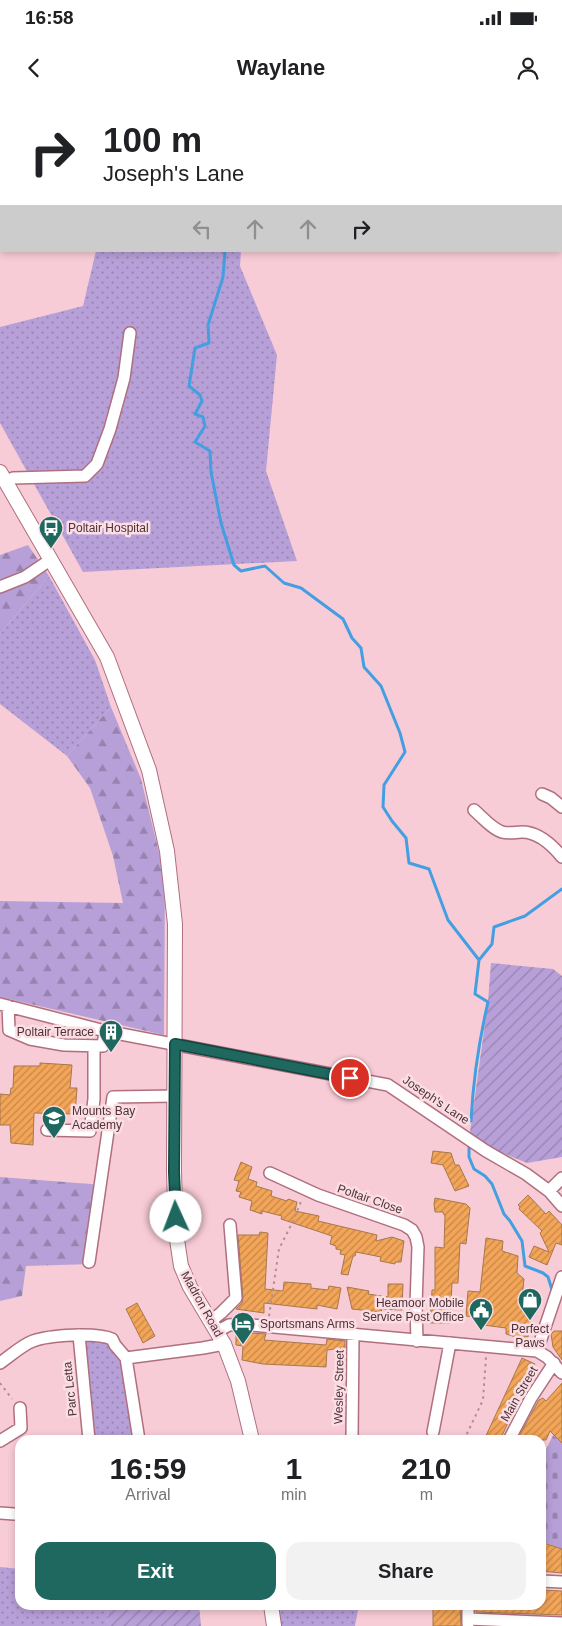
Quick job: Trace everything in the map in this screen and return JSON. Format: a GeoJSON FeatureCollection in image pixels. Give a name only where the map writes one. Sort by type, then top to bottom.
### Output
{"type":"FeatureCollection","features":[{"type":"Feature","properties":{"kind":"main road","name":"Madron Road"},"geometry":{"type":"LineString","coordinates":[[3,477],[107,657],[149,770],[167,851],[175,924],[174,1172],[176,1232],[181,1266],[190,1287],[224,1344],[238,1381],[251,1435]]}},
{"type":"Feature","properties":{"kind":"main road"},"geometry":{"type":"LineString","coordinates":[[272,1610],[274,1626]]}},
{"type":"Feature","properties":{"kind":"street"},"geometry":{"type":"LineString","coordinates":[[3,477],[85,476],[93,469],[97,464],[110,429],[124,378],[130,333]]}},
{"type":"Feature","properties":{"kind":"street"},"geometry":{"type":"LineString","coordinates":[[0,587],[25,577],[50,560]]}},
{"type":"Feature","properties":{"kind":"street"},"geometry":{"type":"LineString","coordinates":[[542,794],[562,806]]}},
{"type":"Feature","properties":{"kind":"street"},"geometry":{"type":"LineString","coordinates":[[474,810],[502,832],[522,832],[540,838],[562,857]]}},
{"type":"Feature","properties":{"kind":"street"},"geometry":{"type":"LineString","coordinates":[[4,1005],[9,1030],[30,1039],[64,1045],[103,1046],[105,1031]]}},
{"type":"Feature","properties":{"kind":"street","name":"Joseph's Lane"},"geometry":{"type":"LineString","coordinates":[[4,1005],[105,1031],[388,1085],[486,1151],[526,1174],[549,1191],[562,1206]]}},
{"type":"Feature","properties":{"kind":"street"},"geometry":{"type":"LineString","coordinates":[[47,1130],[90,1131],[94,1099],[94,1046]]}},
{"type":"Feature","properties":{"kind":"street"},"geometry":{"type":"LineString","coordinates":[[90,1262],[113,1097],[175,1096]]}},
{"type":"Feature","properties":{"kind":"street","name":"Poltair Close"},"geometry":{"type":"LineString","coordinates":[[270,1173],[318,1195],[404,1225],[412,1230],[418,1247],[417,1341]]}},
{"type":"Feature","properties":{"kind":"street"},"geometry":{"type":"LineString","coordinates":[[549,1191],[562,1178]]}},
{"type":"Feature","properties":{"kind":"street"},"geometry":{"type":"LineString","coordinates":[[214,1326],[221,1313],[236,1298],[230,1225]]}},
{"type":"Feature","properties":{"kind":"street"},"geometry":{"type":"LineString","coordinates":[[537,1351],[562,1277]]}},
{"type":"Feature","properties":{"kind":"street"},"geometry":{"type":"LineString","coordinates":[[214,1326],[241,1324],[537,1351],[547,1356],[562,1373]]}},
{"type":"Feature","properties":{"kind":"street"},"geometry":{"type":"LineString","coordinates":[[0,1363],[31,1341],[79,1335],[104,1335],[112,1338],[114,1345],[126,1358],[138,1435]]}},
{"type":"Feature","properties":{"kind":"street","name":"Parc Letta"},"geometry":{"type":"LineString","coordinates":[[79,1335],[89,1435]]}},
{"type":"Feature","properties":{"kind":"street","name":"Wesley Street"},"geometry":{"type":"LineString","coordinates":[[352,1435],[353,1335]]}},
{"type":"Feature","properties":{"kind":"street"},"geometry":{"type":"LineString","coordinates":[[433,1432],[450,1343]]}},
{"type":"Feature","properties":{"kind":"street"},"geometry":{"type":"LineString","coordinates":[[126,1358],[224,1344]]}},
{"type":"Feature","properties":{"kind":"street","name":"Main Street"},"geometry":{"type":"LineString","coordinates":[[512,1435],[531,1398],[554,1363]]}},
{"type":"Feature","properties":{"kind":"street"},"geometry":{"type":"LineString","coordinates":[[0,1441],[21,1428],[21,1409]]}},
{"type":"Feature","properties":{"kind":"street"},"geometry":{"type":"LineString","coordinates":[[0,1513],[14,1514]]}},
{"type":"Feature","properties":{"kind":"street"},"geometry":{"type":"LineString","coordinates":[[546,1581],[562,1582]]}},
{"type":"Feature","properties":{"kind":"street"},"geometry":{"type":"LineString","coordinates":[[468,1622],[562,1623]]}},
{"type":"Feature","properties":{"kind":"path"},"geometry":{"type":"LineString","coordinates":[[269,1316],[279,1249],[303,1197]]}},
{"type":"Feature","properties":{"kind":"path"},"geometry":{"type":"LineString","coordinates":[[466,1435],[483,1400],[486,1346]]}},
{"type":"Feature","properties":{"kind":"path"},"geometry":{"type":"LineString","coordinates":[[0,1383],[21,1409]]}},
{"type":"Feature","properties":{"kind":"green space"},"geometry":{"type":"Polygon","coordinates":[[[96,252],[241,252],[240,266],[277,355],[266,471],[297,561],[83,572],[0,423],[0,327],[83,306],[96,252]]]}},
{"type":"Feature","properties":{"kind":"green space"},"geometry":{"type":"Polygon","coordinates":[[[28,545],[49,576],[0,634],[0,555],[28,545]]]}},
{"type":"Feature","properties":{"kind":"green space"},"geometry":{"type":"Polygon","coordinates":[[[49,576],[95,660],[111,707],[67,756],[0,704],[0,634],[49,576]]]}},
{"type":"Feature","properties":{"kind":"green space"},"geometry":{"type":"Polygon","coordinates":[[[111,707],[141,779],[165,877],[164,1035],[0,997],[0,901],[123,903],[113,856],[90,788],[67,756],[111,707]]]}},
{"type":"Feature","properties":{"kind":"green space"},"geometry":{"type":"Polygon","coordinates":[[[491,963],[553,969],[562,976],[562,1157],[527,1163],[469,1139],[488,1002],[491,963]]]}},
{"type":"Feature","properties":{"kind":"green space"},"geometry":{"type":"Polygon","coordinates":[[[0,1177],[103,1185],[92,1264],[26,1266],[22,1296],[0,1301],[0,1177]]]}},
{"type":"Feature","properties":{"kind":"green space"},"geometry":{"type":"Polygon","coordinates":[[[79,1335],[104,1335],[119,1351],[138,1435],[89,1435],[79,1335]]]}},
{"type":"Feature","properties":{"kind":"green space"},"geometry":{"type":"Polygon","coordinates":[[[553,1435],[562,1443],[562,1549],[546,1543],[546,1450],[553,1435]]]}},
{"type":"Feature","properties":{"kind":"green space"},"geometry":{"type":"Polygon","coordinates":[[[0,1567],[15,1568],[15,1610],[107,1610],[108,1626],[0,1626],[0,1567]]]}},
{"type":"Feature","properties":{"kind":"green space"},"geometry":{"type":"Polygon","coordinates":[[[107,1610],[199,1610],[201,1626],[108,1626],[107,1610]]]}},
{"type":"Feature","properties":{"kind":"green space"},"geometry":{"type":"Polygon","coordinates":[[[278,1610],[358,1610],[355,1626],[280,1626],[278,1610]]]}},
{"type":"Feature","properties":{"kind":"building"},"geometry":{"type":"Polygon","coordinates":[[[40,1063],[72,1065],[70,1088],[77,1088],[75,1114],[34,1113],[33,1145],[11,1143],[10,1125],[0,1125],[0,1094],[10,1095],[11,1088],[13,1088],[14,1066],[40,1066],[40,1063]]]}},
{"type":"Feature","properties":{"kind":"building"},"geometry":{"type":"Polygon","coordinates":[[[433,1151],[451,1153],[455,1165],[459,1165],[469,1186],[455,1191],[443,1165],[431,1163],[433,1151]]]}},
{"type":"Feature","properties":{"kind":"building"},"geometry":{"type":"Polygon","coordinates":[[[241,1162],[252,1167],[248,1179],[257,1182],[256,1186],[272,1191],[271,1196],[297,1202],[295,1211],[319,1216],[318,1221],[377,1235],[376,1241],[392,1237],[404,1241],[401,1262],[395,1262],[395,1264],[380,1261],[381,1257],[356,1252],[355,1256],[353,1256],[348,1275],[341,1274],[345,1255],[340,1254],[341,1250],[336,1249],[336,1246],[330,1244],[332,1236],[281,1219],[282,1216],[262,1211],[262,1214],[250,1210],[252,1201],[239,1197],[241,1192],[236,1191],[239,1181],[234,1180],[241,1162]]]}},
{"type":"Feature","properties":{"kind":"building"},"geometry":{"type":"Polygon","coordinates":[[[528,1195],[546,1214],[549,1211],[562,1225],[562,1245],[556,1243],[547,1265],[529,1257],[534,1246],[549,1252],[540,1233],[542,1231],[519,1209],[518,1205],[528,1195]]]}},
{"type":"Feature","properties":{"kind":"building"},"geometry":{"type":"Polygon","coordinates":[[[435,1198],[466,1204],[470,1208],[466,1244],[460,1243],[458,1283],[452,1283],[450,1323],[430,1323],[432,1290],[435,1290],[435,1247],[444,1248],[445,1215],[443,1212],[435,1212],[435,1198]]]}},
{"type":"Feature","properties":{"kind":"building"},"geometry":{"type":"Polygon","coordinates":[[[260,1232],[268,1233],[265,1289],[283,1291],[284,1282],[311,1284],[311,1288],[328,1290],[329,1286],[341,1288],[337,1309],[317,1305],[317,1309],[264,1303],[264,1313],[236,1309],[242,1303],[243,1298],[238,1235],[259,1235],[260,1232]]]}},
{"type":"Feature","properties":{"kind":"building"},"geometry":{"type":"Polygon","coordinates":[[[486,1238],[503,1241],[502,1251],[518,1256],[517,1273],[524,1279],[522,1298],[531,1300],[532,1306],[528,1337],[516,1337],[506,1334],[506,1328],[476,1324],[477,1317],[466,1316],[468,1291],[480,1292],[486,1238]]]}},
{"type":"Feature","properties":{"kind":"building"},"geometry":{"type":"Polygon","coordinates":[[[388,1284],[403,1284],[402,1310],[382,1309],[381,1312],[352,1309],[347,1287],[369,1291],[368,1294],[388,1297],[388,1284]]]}},
{"type":"Feature","properties":{"kind":"building"},"geometry":{"type":"Polygon","coordinates":[[[137,1303],[155,1336],[143,1343],[126,1309],[137,1303]]]}},
{"type":"Feature","properties":{"kind":"building"},"geometry":{"type":"Polygon","coordinates":[[[554,1331],[562,1331],[562,1360],[553,1347],[551,1334],[554,1331]]]}},
{"type":"Feature","properties":{"kind":"building"},"geometry":{"type":"Polygon","coordinates":[[[236,1332],[266,1334],[264,1340],[326,1345],[327,1339],[345,1341],[345,1348],[327,1350],[326,1367],[263,1364],[242,1360],[243,1346],[236,1345],[236,1332]]]}},
{"type":"Feature","properties":{"kind":"building"},"geometry":{"type":"Polygon","coordinates":[[[522,1358],[535,1364],[502,1435],[486,1435],[522,1358]]]}},
{"type":"Feature","properties":{"kind":"building"},"geometry":{"type":"Polygon","coordinates":[[[562,1383],[562,1443],[550,1431],[546,1440],[546,1435],[520,1435],[539,1400],[543,1398],[546,1401],[562,1383]]]}},
{"type":"Feature","properties":{"kind":"building"},"geometry":{"type":"Polygon","coordinates":[[[546,1544],[562,1549],[562,1573],[546,1571],[546,1544]]]}},
{"type":"Feature","properties":{"kind":"building"},"geometry":{"type":"Polygon","coordinates":[[[546,1590],[562,1591],[562,1615],[476,1612],[476,1610],[546,1610],[546,1590]]]}},
{"type":"Feature","properties":{"kind":"building"},"geometry":{"type":"Polygon","coordinates":[[[433,1610],[460,1610],[461,1626],[433,1626],[433,1610]]]}},
{"type":"Feature","properties":{"kind":"waterway"},"geometry":{"type":"LineString","coordinates":[[225,252],[223,277],[208,325],[209,343],[195,348],[189,386],[200,395],[202,401],[195,414],[203,417],[205,426],[195,442],[210,451],[211,472],[221,523],[234,565],[241,571],[265,566],[284,583],[301,588],[343,619],[352,638],[361,648],[364,667],[381,686],[400,733],[405,752],[384,785],[383,807],[406,838],[409,863],[429,869],[448,920],[479,960],[475,994],[488,1002],[477,1061],[471,1121]]}},
{"type":"Feature","properties":{"kind":"waterway"},"geometry":{"type":"LineString","coordinates":[[479,960],[492,944],[494,927],[525,916],[562,889]]}},
{"type":"Feature","properties":{"kind":"waterway"},"geometry":{"type":"LineString","coordinates":[[469,1142],[469,1157],[474,1169],[485,1176],[492,1184],[504,1214],[522,1241],[525,1266],[548,1277],[553,1293]]}},
{"type":"Feature","properties":{"kind":"place","name":"Poltair Hospital"},"geometry":{"type":"Point","coordinates":[51,549]}},
{"type":"Feature","properties":{"kind":"place","name":"Poltair Terrace"},"geometry":{"type":"Point","coordinates":[111,1053]}},
{"type":"Feature","properties":{"kind":"place","name":"Mounts Bay Academy"},"geometry":{"type":"Point","coordinates":[54,1139]}},
{"type":"Feature","properties":{"kind":"place","name":"Perfect Paws"},"geometry":{"type":"Point","coordinates":[530,1321]}},
{"type":"Feature","properties":{"kind":"place","name":"Heamoor Mobile Service Post Office"},"geometry":{"type":"Point","coordinates":[481,1331]}},
{"type":"Feature","properties":{"kind":"place","name":"Sportsmans Arms"},"geometry":{"type":"Point","coordinates":[243,1345]}},
{"type":"Feature","properties":{"kind":"route"},"geometry":{"type":"LineString","coordinates":[[176,1217],[174,1172],[175,1044],[350,1078]]}}]}
